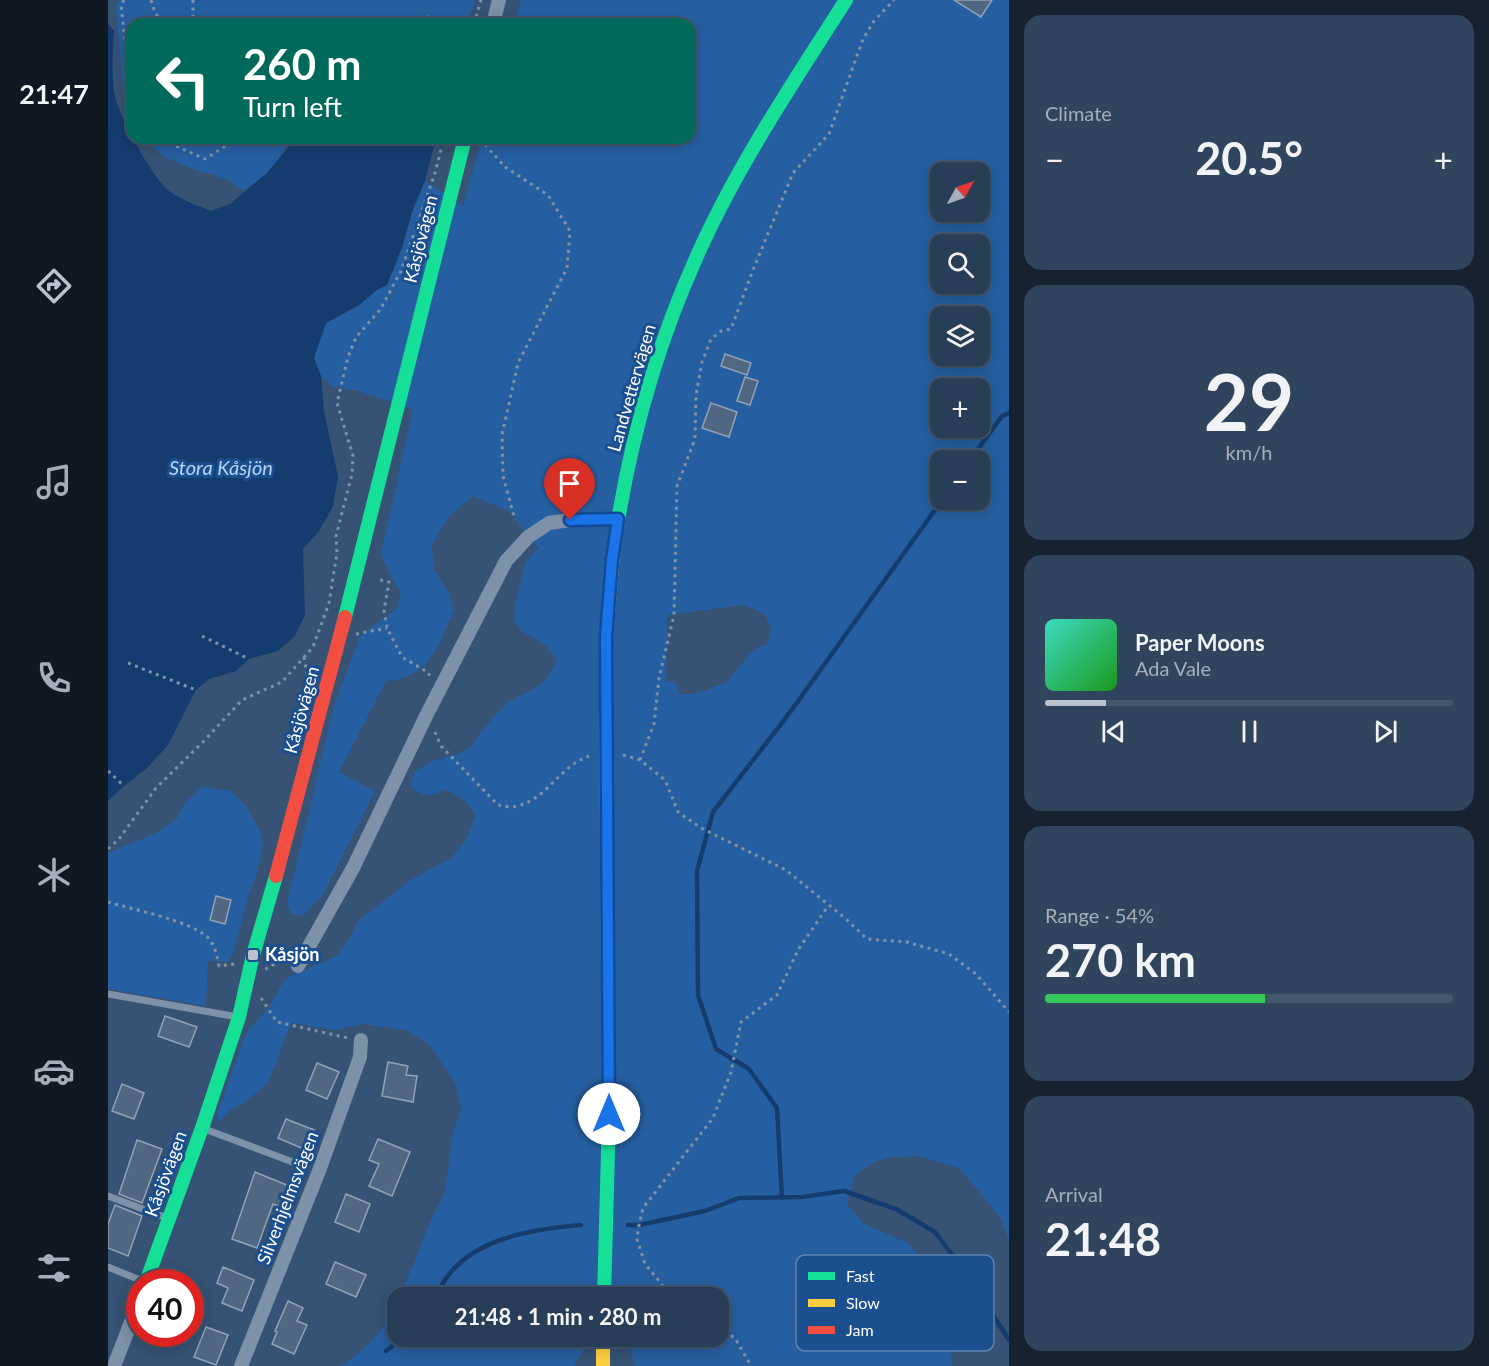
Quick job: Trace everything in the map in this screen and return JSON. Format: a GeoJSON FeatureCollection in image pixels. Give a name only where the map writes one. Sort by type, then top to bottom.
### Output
{"type":"FeatureCollection","features":[{"type":"Feature","properties":{"kind":"street"},"geometry":{"type":"LineString","coordinates":[[494,18],[499,0]]}},
{"type":"Feature","properties":{"kind":"street","name":"Landvettervägen"},"geometry":{"type":"LineString","coordinates":[[604,1287],[609,1102],[606,637],[612,560],[618,519],[636,432],[651,376],[697,255],[728,192],[846,0]]}},
{"type":"Feature","properties":{"kind":"street","name":"Kåsjövägen"},"geometry":{"type":"LineString","coordinates":[[151,1269],[239,1017],[340,637],[463,144]]}},
{"type":"Feature","properties":{"kind":"street"},"geometry":{"type":"LineString","coordinates":[[298,966],[352,868],[506,561],[528,537],[549,523],[618,519]]}},
{"type":"Feature","properties":{"kind":"street","name":"Silverhjelmsvägen"},"geometry":{"type":"LineString","coordinates":[[241,1366],[319,1171],[360,1057],[361,1040]]}},
{"type":"Feature","properties":{"kind":"street"},"geometry":{"type":"LineString","coordinates":[[115,1366],[126,1337]]}},
{"type":"Feature","properties":{"kind":"street"},"geometry":{"type":"LineString","coordinates":[[603,1347],[603,1366]]}},
{"type":"Feature","properties":{"kind":"lane"},"geometry":{"type":"LineString","coordinates":[[108,994],[239,1017]]}},
{"type":"Feature","properties":{"kind":"lane"},"geometry":{"type":"LineString","coordinates":[[202,1128],[298,1164]]}},
{"type":"Feature","properties":{"kind":"lane"},"geometry":{"type":"LineString","coordinates":[[108,1196],[170,1219]]}},
{"type":"Feature","properties":{"kind":"lane"},"geometry":{"type":"LineString","coordinates":[[108,1267],[126,1274]]}},
{"type":"Feature","properties":{"kind":"path"},"geometry":{"type":"LineString","coordinates":[[124,0],[121,5],[126,35]]}},
{"type":"Feature","properties":{"kind":"path"},"geometry":{"type":"LineString","coordinates":[[151,0],[155,13],[160,18]]}},
{"type":"Feature","properties":{"kind":"path"},"geometry":{"type":"LineString","coordinates":[[193,0],[193,18]]}},
{"type":"Feature","properties":{"kind":"path"},"geometry":{"type":"LineString","coordinates":[[476,18],[482,0]]}},
{"type":"Feature","properties":{"kind":"path"},"geometry":{"type":"LineString","coordinates":[[640,760],[654,724],[659,678],[674,615],[677,486],[695,439],[696,395],[702,362],[711,339],[731,329],[793,173],[829,134],[863,39],[873,21],[894,0]]}},
{"type":"Feature","properties":{"kind":"path"},"geometry":{"type":"LineString","coordinates":[[413,18],[430,18]]}},
{"type":"Feature","properties":{"kind":"path"},"geometry":{"type":"LineString","coordinates":[[171,144],[205,159],[229,144]]}},
{"type":"Feature","properties":{"kind":"path"},"geometry":{"type":"LineString","coordinates":[[108,849],[119,839],[156,788],[242,700],[282,682],[314,647],[329,603],[337,553],[336,536],[352,474],[353,456],[337,403],[348,357],[356,337],[380,310],[401,271],[435,173],[442,144]]}},
{"type":"Feature","properties":{"kind":"path"},"geometry":{"type":"LineString","coordinates":[[484,144],[505,167],[548,195],[570,231],[567,268],[518,363],[502,435],[503,476],[515,520]]}},
{"type":"Feature","properties":{"kind":"path"},"geometry":{"type":"LineString","coordinates":[[337,553],[340,559]]}},
{"type":"Feature","properties":{"kind":"path"},"geometry":{"type":"LineString","coordinates":[[380,580],[389,582],[384,610],[387,628],[402,657],[429,673],[428,685]]}},
{"type":"Feature","properties":{"kind":"path"},"geometry":{"type":"LineString","coordinates":[[340,637],[387,628]]}},
{"type":"Feature","properties":{"kind":"path"},"geometry":{"type":"LineString","coordinates":[[202,636],[249,659]]}},
{"type":"Feature","properties":{"kind":"path"},"geometry":{"type":"LineString","coordinates":[[128,663],[196,690]]}},
{"type":"Feature","properties":{"kind":"path"},"geometry":{"type":"LineString","coordinates":[[428,714],[441,746],[498,805],[516,807],[541,795],[567,767],[589,756]]}},
{"type":"Feature","properties":{"kind":"path"},"geometry":{"type":"LineString","coordinates":[[622,755],[640,760],[665,780],[678,812],[701,828],[786,870],[867,939],[906,942],[948,954],[976,974],[1009,1012]]}},
{"type":"Feature","properties":{"kind":"path"},"geometry":{"type":"LineString","coordinates":[[108,771],[124,786]]}},
{"type":"Feature","properties":{"kind":"path"},"geometry":{"type":"LineString","coordinates":[[108,902],[186,925],[207,937],[217,953],[219,966],[239,964],[259,970],[271,968],[280,960],[290,959],[298,966]]}},
{"type":"Feature","properties":{"kind":"path"},"geometry":{"type":"LineString","coordinates":[[664,1287],[645,1264],[637,1239],[643,1208],[713,1118],[731,1072],[741,1022],[777,995],[798,950],[828,906]]}},
{"type":"Feature","properties":{"kind":"path"},"geometry":{"type":"LineString","coordinates":[[259,993],[277,1022],[361,1040]]}},
{"type":"Feature","properties":{"kind":"path"},"geometry":{"type":"LineString","coordinates":[[729,1334],[735,1338],[751,1366]]}},
{"type":"Feature","properties":{"kind":"shaded area"},"geometry":{"type":"Polygon","coordinates":[[[119,0],[475,0],[469,18],[126,18],[126,98],[123,91],[116,7],[119,0]]]}},
{"type":"Feature","properties":{"kind":"shaded area"},"geometry":{"type":"Polygon","coordinates":[[[521,0],[1009,0],[1009,1241],[1000,1217],[959,1168],[918,1156],[887,1158],[874,1162],[855,1175],[847,1204],[864,1224],[908,1243],[918,1255],[796,1255],[796,1351],[951,1351],[952,1366],[635,1366],[630,1347],[729,1347],[729,1287],[403,1287],[429,1224],[445,1192],[452,1136],[461,1109],[455,1083],[430,1045],[406,1030],[362,1024],[336,1030],[291,1023],[268,1083],[244,1103],[228,1111],[219,1123],[217,1114],[246,1033],[271,1005],[288,977],[335,957],[348,941],[358,921],[409,881],[451,858],[465,842],[476,815],[464,800],[447,790],[426,796],[410,787],[415,771],[430,762],[460,753],[471,747],[480,732],[507,703],[545,682],[557,660],[543,643],[521,631],[514,620],[515,604],[525,563],[538,548],[509,511],[473,496],[449,516],[432,545],[434,570],[449,593],[454,609],[438,647],[423,666],[414,673],[386,681],[339,772],[375,791],[322,896],[302,916],[291,914],[287,903],[334,706],[360,636],[397,608],[401,593],[381,554],[413,409],[358,391],[332,386],[321,376],[314,358],[326,323],[359,305],[387,285],[425,181],[463,206],[480,144],[696,144],[696,18],[516,18],[521,0]],[[744,605],[667,615],[666,681],[676,682],[680,695],[701,692],[727,682],[753,650],[768,644],[771,628],[764,613],[744,605]]]}},
{"type":"Feature","properties":{"kind":"shaded area"},"geometry":{"type":"Polygon","coordinates":[[[149,144],[287,144],[277,162],[243,191],[227,179],[198,171],[166,158],[149,144]]]}},
{"type":"Feature","properties":{"kind":"shaded area"},"geometry":{"type":"Polygon","coordinates":[[[201,787],[230,791],[246,806],[260,831],[263,846],[233,954],[229,961],[208,961],[206,1006],[108,989],[108,903],[110,903],[108,900],[108,853],[156,833],[176,820],[185,803],[201,787]]]}},
{"type":"Feature","properties":{"kind":"shaded area"},"geometry":{"type":"Polygon","coordinates":[[[387,1321],[387,1347],[584,1348],[574,1366],[340,1366],[359,1353],[387,1321]]]}},
{"type":"Feature","properties":{"kind":"water","name":"Stora Kåsjön"},"geometry":{"type":"Polygon","coordinates":[[[108,24],[114,31],[114,88],[118,106],[126,124],[126,144],[136,144],[154,173],[169,191],[211,211],[230,204],[266,174],[291,144],[434,144],[425,181],[387,285],[359,305],[326,323],[314,358],[321,376],[324,411],[338,477],[333,506],[319,531],[303,549],[305,615],[295,636],[278,651],[249,659],[236,671],[209,679],[196,690],[168,745],[147,768],[108,801],[108,24]]]}},
{"type":"Feature","properties":{"kind":"building"},"geometry":{"type":"Polygon","coordinates":[[[954,0],[992,0],[981,17],[954,0]]]}},
{"type":"Feature","properties":{"kind":"building"},"geometry":{"type":"Polygon","coordinates":[[[725,354],[751,363],[747,375],[721,366],[725,354]]]}},
{"type":"Feature","properties":{"kind":"building"},"geometry":{"type":"Polygon","coordinates":[[[745,377],[758,381],[750,405],[737,401],[745,377]]]}},
{"type":"Feature","properties":{"kind":"building"},"geometry":{"type":"Polygon","coordinates":[[[711,403],[737,412],[729,437],[702,428],[711,403]]]}},
{"type":"Feature","properties":{"kind":"building"},"geometry":{"type":"Polygon","coordinates":[[[216,896],[231,900],[225,924],[210,920],[216,896]]]}},
{"type":"Feature","properties":{"kind":"building"},"geometry":{"type":"Polygon","coordinates":[[[165,1016],[197,1027],[189,1047],[158,1036],[165,1016]]]}},
{"type":"Feature","properties":{"kind":"building"},"geometry":{"type":"Polygon","coordinates":[[[388,1062],[408,1066],[406,1075],[417,1076],[413,1102],[382,1096],[388,1062]]]}},
{"type":"Feature","properties":{"kind":"building"},"geometry":{"type":"Polygon","coordinates":[[[317,1063],[339,1072],[327,1099],[306,1090],[317,1063]]]}},
{"type":"Feature","properties":{"kind":"building"},"geometry":{"type":"Polygon","coordinates":[[[122,1084],[144,1093],[134,1119],[112,1111],[122,1084]]]}},
{"type":"Feature","properties":{"kind":"building"},"geometry":{"type":"Polygon","coordinates":[[[286,1119],[314,1130],[306,1150],[278,1138],[286,1119]]]}},
{"type":"Feature","properties":{"kind":"building"},"geometry":{"type":"Polygon","coordinates":[[[378,1139],[410,1152],[392,1196],[369,1186],[379,1164],[369,1160],[378,1139]]]}},
{"type":"Feature","properties":{"kind":"building"},"geometry":{"type":"Polygon","coordinates":[[[137,1140],[162,1149],[142,1203],[119,1194],[137,1140]]]}},
{"type":"Feature","properties":{"kind":"building"},"geometry":{"type":"Polygon","coordinates":[[[255,1172],[294,1188],[286,1209],[273,1204],[257,1248],[232,1239],[255,1172]]]}},
{"type":"Feature","properties":{"kind":"building"},"geometry":{"type":"Polygon","coordinates":[[[346,1194],[370,1204],[359,1232],[335,1222],[346,1194]]]}},
{"type":"Feature","properties":{"kind":"building"},"geometry":{"type":"Polygon","coordinates":[[[115,1205],[142,1216],[128,1256],[108,1248],[108,1224],[115,1205]]]}},
{"type":"Feature","properties":{"kind":"building"},"geometry":{"type":"Polygon","coordinates":[[[335,1262],[366,1275],[356,1297],[326,1284],[335,1262]]]}},
{"type":"Feature","properties":{"kind":"building"},"geometry":{"type":"Polygon","coordinates":[[[223,1267],[254,1280],[242,1311],[222,1303],[228,1288],[217,1283],[223,1267]]]}},
{"type":"Feature","properties":{"kind":"building"},"geometry":{"type":"Polygon","coordinates":[[[288,1301],[303,1308],[297,1321],[307,1325],[294,1354],[272,1344],[288,1301]]]}},
{"type":"Feature","properties":{"kind":"building"},"geometry":{"type":"Polygon","coordinates":[[[206,1327],[228,1335],[216,1365],[194,1357],[198,1347],[204,1347],[206,1327]]]}},
{"type":"Feature","properties":{"kind":"waterway"},"geometry":{"type":"LineString","coordinates":[[977,450],[1002,416],[1009,413]]}},
{"type":"Feature","properties":{"kind":"waterway"},"geometry":{"type":"LineString","coordinates":[[782,1198],[777,1108],[749,1069],[716,1049],[698,995],[697,871],[713,812],[791,711],[935,510]]}},
{"type":"Feature","properties":{"kind":"waterway"},"geometry":{"type":"LineString","coordinates":[[628,1225],[639,1225],[705,1211],[739,1198],[802,1197],[844,1191],[896,1209],[935,1232],[952,1255]]}},
{"type":"Feature","properties":{"kind":"waterway"},"geometry":{"type":"LineString","coordinates":[[441,1287],[459,1263],[490,1244],[545,1229],[581,1225]]}},
{"type":"Feature","properties":{"kind":"waterway"},"geometry":{"type":"LineString","coordinates":[[994,1316],[1009,1340]]}},
{"type":"Feature","properties":{"kind":"waterway"},"geometry":{"type":"LineString","coordinates":[[386,1351],[391,1347]]}},
{"type":"Feature","properties":{"kind":"traffic: fast"},"geometry":{"type":"LineString","coordinates":[[613,554],[626,477],[644,402],[668,328],[697,256],[748,157],[846,0]]}},
{"type":"Feature","properties":{"kind":"traffic: fast"},"geometry":{"type":"LineString","coordinates":[[345,617],[463,144]]}},
{"type":"Feature","properties":{"kind":"traffic: fast"},"geometry":{"type":"LineString","coordinates":[[604,1287],[609,1114],[607,845]]}},
{"type":"Feature","properties":{"kind":"traffic: fast"},"geometry":{"type":"LineString","coordinates":[[151,1269],[239,1017],[253,955],[276,876]]}},
{"type":"Feature","properties":{"kind":"traffic: slow"},"geometry":{"type":"LineString","coordinates":[[607,845],[606,637],[613,554]]}},
{"type":"Feature","properties":{"kind":"traffic: slow"},"geometry":{"type":"LineString","coordinates":[[603,1347],[603,1366]]}},
{"type":"Feature","properties":{"kind":"traffic: jam"},"geometry":{"type":"LineString","coordinates":[[276,876],[345,617]]}},
{"type":"Feature","properties":{"kind":"place","name":"Kåsjön"},"geometry":{"type":"Point","coordinates":[253,955]}},
{"type":"Feature","properties":{"kind":"route"},"geometry":{"type":"LineString","coordinates":[[570,520],[618,519],[612,560],[606,637],[609,1114]]}}]}
